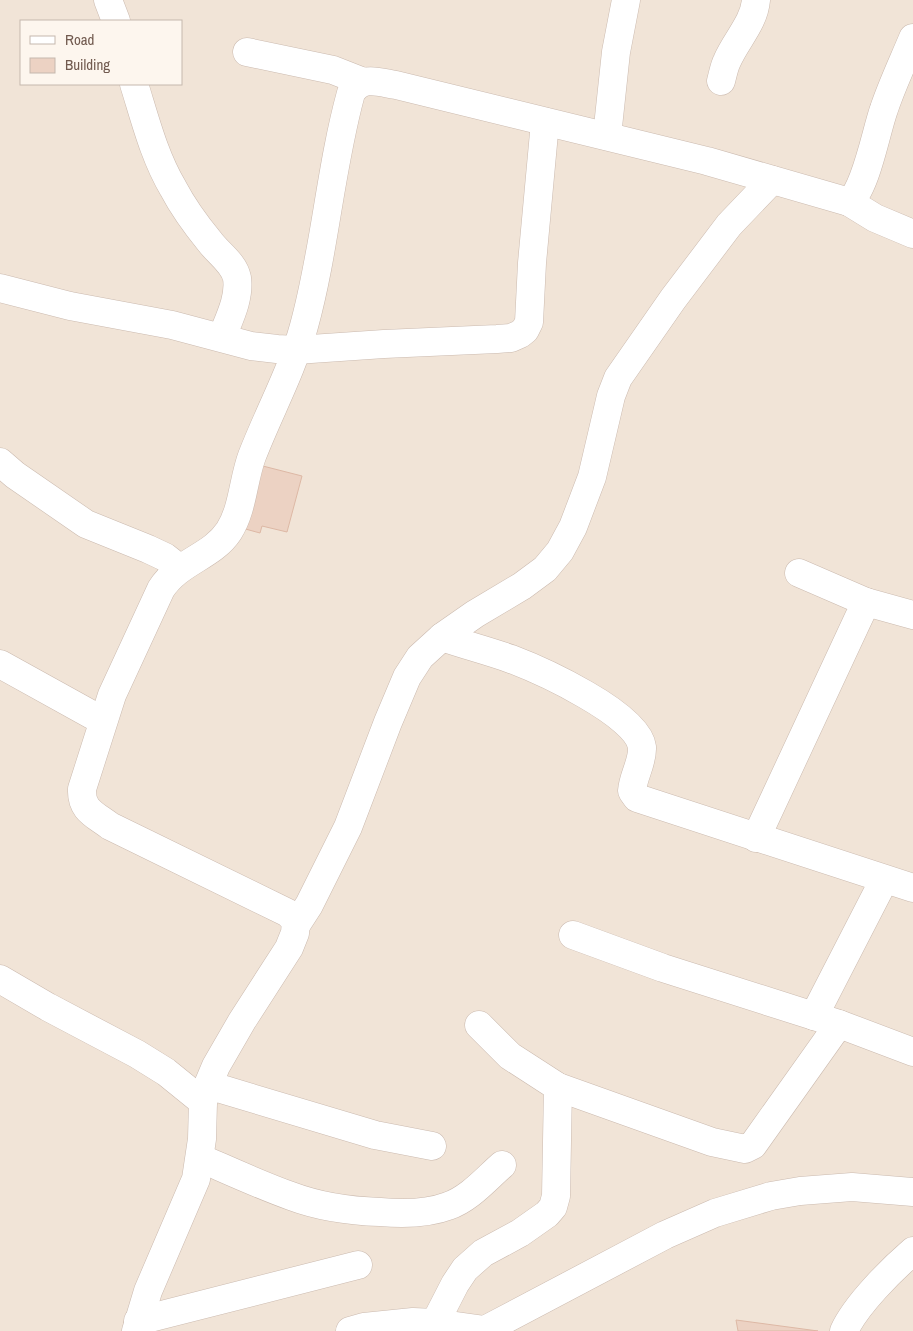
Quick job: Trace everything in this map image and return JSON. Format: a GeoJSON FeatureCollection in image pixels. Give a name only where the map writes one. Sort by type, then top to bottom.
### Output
{"type":"FeatureCollection","features":[{"type":"Feature","properties":{"kind":"street"},"geometry":{"type":"LineString","coordinates":[[108,0],[116,20]]}},
{"type":"Feature","properties":{"kind":"street"},"geometry":{"type":"LineString","coordinates":[[607,136],[616,52],[626,0]]}},
{"type":"Feature","properties":{"kind":"street"},"geometry":{"type":"LineString","coordinates":[[721,80],[726,62],[749,24],[756,6],[756,0]]}},
{"type":"Feature","properties":{"kind":"street"},"geometry":{"type":"LineString","coordinates":[[849,202],[855,198],[861,185],[884,108],[913,38]]}},
{"type":"Feature","properties":{"kind":"street"},"geometry":{"type":"LineString","coordinates":[[247,52],[333,70],[361,81],[396,85],[707,161],[849,202],[875,218],[913,234]]}},
{"type":"Feature","properties":{"kind":"street"},"geometry":{"type":"LineString","coordinates":[[296,925],[296,921],[288,914],[110,826],[86,809],[82,800],[82,789],[112,695],[153,604],[168,578],[179,568],[205,554],[228,533],[235,520],[251,458],[296,350],[304,326],[320,254],[349,101],[355,86],[361,81]]}},
{"type":"Feature","properties":{"kind":"street"},"geometry":{"type":"LineString","coordinates":[[134,85],[157,155],[172,187],[211,243],[233,268],[237,277],[235,303],[222,337]]}},
{"type":"Feature","properties":{"kind":"street"},"geometry":{"type":"LineString","coordinates":[[0,288],[70,306],[172,325],[250,346],[296,350],[511,338],[525,330],[528,322],[545,122]]}},
{"type":"Feature","properties":{"kind":"street"},"geometry":{"type":"LineString","coordinates":[[137,1326],[148,1291],[196,1179],[200,1158],[206,1094],[216,1066],[242,1021],[289,948],[296,925],[309,905],[348,827],[407,677],[420,657],[442,637],[475,614],[522,586],[545,569],[560,551],[573,527],[592,477],[611,396],[618,378],[678,292],[729,225],[772,180]]}},
{"type":"Feature","properties":{"kind":"street"},"geometry":{"type":"LineString","coordinates":[[0,462],[86,524],[165,557],[179,568]]}},
{"type":"Feature","properties":{"kind":"street"},"geometry":{"type":"LineString","coordinates":[[799,573],[866,602],[913,615]]}},
{"type":"Feature","properties":{"kind":"street"},"geometry":{"type":"LineString","coordinates":[[756,838],[866,602]]}},
{"type":"Feature","properties":{"kind":"street"},"geometry":{"type":"LineString","coordinates":[[442,637],[510,659],[536,670],[603,704],[621,718],[633,730],[642,747],[632,786],[632,792],[637,798],[913,888]]}},
{"type":"Feature","properties":{"kind":"street"},"geometry":{"type":"LineString","coordinates":[[0,664],[103,721]]}},
{"type":"Feature","properties":{"kind":"street"},"geometry":{"type":"LineString","coordinates":[[479,1025],[510,1056],[558,1087],[712,1142],[745,1149],[753,1145],[826,1020],[884,880]]}},
{"type":"Feature","properties":{"kind":"street"},"geometry":{"type":"LineString","coordinates":[[572,935],[663,968],[826,1020],[913,1052]]}},
{"type":"Feature","properties":{"kind":"street"},"geometry":{"type":"LineString","coordinates":[[0,979],[206,1094],[375,1135],[432,1146]]}},
{"type":"Feature","properties":{"kind":"street"},"geometry":{"type":"LineString","coordinates":[[435,1323],[454,1284],[465,1269],[483,1254],[539,1221],[553,1207],[556,1196],[558,1087]]}},
{"type":"Feature","properties":{"kind":"street"},"geometry":{"type":"LineString","coordinates":[[200,1158],[292,1197],[353,1211],[398,1214],[422,1212],[461,1200],[502,1165]]}},
{"type":"Feature","properties":{"kind":"street"},"geometry":{"type":"LineString","coordinates":[[350,1331],[364,1326],[413,1322],[435,1323],[485,1331],[657,1239],[715,1213],[771,1196],[800,1191],[852,1187],[913,1192]]}},
{"type":"Feature","properties":{"kind":"street"},"geometry":{"type":"LineString","coordinates":[[844,1331],[848,1321],[869,1295],[913,1252]]}},
{"type":"Feature","properties":{"kind":"street"},"geometry":{"type":"LineString","coordinates":[[137,1326],[358,1265]]}},
{"type":"Feature","properties":{"kind":"shaded area"},"geometry":{"type":"Polygon","coordinates":[[[0,0],[913,0],[913,1331],[0,1331],[0,0]]]}},
{"type":"Feature","properties":{"kind":"building"},"geometry":{"type":"Polygon","coordinates":[[[255,464],[302,476],[287,532],[262,526],[260,533],[238,527],[255,464]]]}},
{"type":"Feature","properties":{"kind":"building"},"geometry":{"type":"Polygon","coordinates":[[[736,1320],[818,1331],[738,1331],[736,1320]]]}}]}
